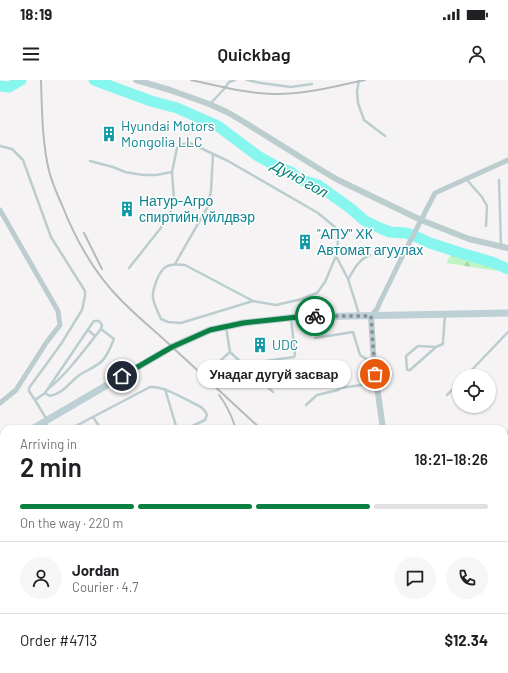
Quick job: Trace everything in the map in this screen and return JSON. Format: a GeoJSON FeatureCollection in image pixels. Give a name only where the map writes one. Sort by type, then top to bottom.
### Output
{"type":"FeatureCollection","features":[{"type":"Feature","properties":{"kind":"main road"},"geometry":{"type":"LineString","coordinates":[[38,425],[172,347],[210,330],[243,323],[291,318],[508,314]]}},
{"type":"Feature","properties":{"kind":"street"},"geometry":{"type":"LineString","coordinates":[[136,80],[209,104],[236,116],[332,176],[420,222],[469,239],[505,248]]}},
{"type":"Feature","properties":{"kind":"street"},"geometry":{"type":"LineString","coordinates":[[382,425],[374,365],[371,316],[379,306],[435,193],[508,160]]}},
{"type":"Feature","properties":{"kind":"street"},"geometry":{"type":"LineString","coordinates":[[0,210],[58,312],[60,325],[46,343],[16,390],[0,403]]}},
{"type":"Feature","properties":{"kind":"lane"},"geometry":{"type":"LineString","coordinates":[[209,104],[229,82],[235,80]]}},
{"type":"Feature","properties":{"kind":"lane"},"geometry":{"type":"LineString","coordinates":[[247,80],[291,87],[312,84]]}},
{"type":"Feature","properties":{"kind":"lane"},"geometry":{"type":"LineString","coordinates":[[359,80],[357,91],[358,103],[364,120],[385,136]]}},
{"type":"Feature","properties":{"kind":"lane"},"geometry":{"type":"LineString","coordinates":[[129,268],[170,214],[174,200],[172,172],[178,148],[183,144],[190,143],[228,161],[318,213],[336,228],[338,241],[336,256],[325,282],[316,293],[302,299],[276,306],[253,301],[185,265],[175,264],[167,266],[160,272],[153,291],[154,303],[161,319],[168,322],[181,323],[253,301]]}},
{"type":"Feature","properties":{"kind":"lane"},"geometry":{"type":"LineString","coordinates":[[0,146],[12,149],[23,160],[51,237],[84,291],[85,296],[82,310],[61,344],[29,388],[29,391],[48,425]]}},
{"type":"Feature","properties":{"kind":"lane"},"geometry":{"type":"LineString","coordinates":[[175,264],[207,208],[211,191],[213,154]]}},
{"type":"Feature","properties":{"kind":"lane"},"geometry":{"type":"LineString","coordinates":[[90,161],[125,172],[143,175],[172,172]]}},
{"type":"Feature","properties":{"kind":"lane"},"geometry":{"type":"LineString","coordinates":[[466,179],[482,197],[487,206],[486,226]]}},
{"type":"Feature","properties":{"kind":"lane"},"geometry":{"type":"LineString","coordinates":[[499,180],[505,248]]}},
{"type":"Feature","properties":{"kind":"lane"},"geometry":{"type":"LineString","coordinates":[[348,279],[356,265],[370,255]]}},
{"type":"Feature","properties":{"kind":"lane"},"geometry":{"type":"LineString","coordinates":[[336,256],[348,279],[359,316]]}},
{"type":"Feature","properties":{"kind":"lane"},"geometry":{"type":"LineString","coordinates":[[436,346],[418,346],[406,356],[407,370],[410,370],[443,341],[445,315]]}},
{"type":"Feature","properties":{"kind":"lane"},"geometry":{"type":"LineString","coordinates":[[259,362],[294,357],[291,318]]}},
{"type":"Feature","properties":{"kind":"lane"},"geometry":{"type":"LineString","coordinates":[[35,400],[46,392],[55,384],[96,336],[102,325],[99,321],[94,321],[46,392]]}},
{"type":"Feature","properties":{"kind":"lane"},"geometry":{"type":"LineString","coordinates":[[226,327],[230,352],[273,392]]}},
{"type":"Feature","properties":{"kind":"lane"},"geometry":{"type":"LineString","coordinates":[[46,392],[50,396],[58,394],[77,377],[102,361],[114,339],[101,329]]}},
{"type":"Feature","properties":{"kind":"lane"},"geometry":{"type":"LineString","coordinates":[[88,330],[96,336]]}},
{"type":"Feature","properties":{"kind":"lane"},"geometry":{"type":"LineString","coordinates":[[315,338],[353,332],[360,355],[374,365]]}},
{"type":"Feature","properties":{"kind":"lane"},"geometry":{"type":"LineString","coordinates":[[473,369],[508,332]]}},
{"type":"Feature","properties":{"kind":"lane"},"geometry":{"type":"LineString","coordinates":[[221,360],[230,352]]}},
{"type":"Feature","properties":{"kind":"lane"},"geometry":{"type":"LineString","coordinates":[[306,405],[317,395],[338,390],[340,388],[377,383]]}},
{"type":"Feature","properties":{"kind":"lane"},"geometry":{"type":"LineString","coordinates":[[78,425],[150,387],[156,386],[201,407],[205,411],[205,420],[194,425]]}},
{"type":"Feature","properties":{"kind":"lane"},"geometry":{"type":"LineString","coordinates":[[165,389],[176,425]]}},
{"type":"Feature","properties":{"kind":"lane"},"geometry":{"type":"LineString","coordinates":[[447,395],[452,390]]}},
{"type":"Feature","properties":{"kind":"lane"},"geometry":{"type":"LineString","coordinates":[[93,417],[98,425]]}},
{"type":"Feature","properties":{"kind":"green space"},"geometry":{"type":"Polygon","coordinates":[[[451,255],[476,260],[499,267],[497,271],[446,263],[451,255]]]}},
{"type":"Feature","properties":{"kind":"waterway","name":"Дунд гол"},"geometry":{"type":"LineString","coordinates":[[0,86],[9,87],[21,80]]}},
{"type":"Feature","properties":{"kind":"waterway","name":"Дунд гол"},"geometry":{"type":"LineString","coordinates":[[94,80],[151,101],[177,108],[218,126],[258,156],[291,172],[301,180],[318,185],[365,221],[382,229],[390,232],[406,233],[430,243],[492,262],[508,269]]}},
{"type":"Feature","properties":{"kind":"railway"},"geometry":{"type":"LineString","coordinates":[[41,80],[44,137],[49,171],[56,192],[73,230],[86,254],[109,287],[124,304],[257,425]]}},
{"type":"Feature","properties":{"kind":"railway"},"geometry":{"type":"LineString","coordinates":[[191,80],[242,91],[273,94],[308,92],[365,80]]}},
{"type":"Feature","properties":{"kind":"railway"},"geometry":{"type":"LineString","coordinates":[[84,233],[102,269]]}},
{"type":"Feature","properties":{"kind":"railway"},"geometry":{"type":"LineString","coordinates":[[219,395],[229,411],[234,425]]}},
{"type":"Feature","properties":{"kind":"way so far"},"geometry":{"type":"LineString","coordinates":[[315,316],[371,316],[375,374]]}},
{"type":"Feature","properties":{"kind":"place","name":"Hyundai Motors Mongolia LLC"},"geometry":{"type":"Point","coordinates":[109,134]}},
{"type":"Feature","properties":{"kind":"place","name":"Натур-Агро спиртийн үйлдвэр"},"geometry":{"type":"Point","coordinates":[127,209]}},
{"type":"Feature","properties":{"kind":"place","name":"\"АПУ\" ХК Автомат агуулах"},"geometry":{"type":"Point","coordinates":[305,242]}},
{"type":"Feature","properties":{"kind":"place","name":"UDC"},"geometry":{"type":"Point","coordinates":[260,345]}},
{"type":"Feature","properties":{"kind":"place","name":"Унадаг дугуй засвар"},"geometry":{"type":"Point","coordinates":[375,374]}},
{"type":"Feature","properties":{"kind":"route"},"geometry":{"type":"LineString","coordinates":[[122,376],[172,347],[210,330],[243,323],[315,316]]}}]}
